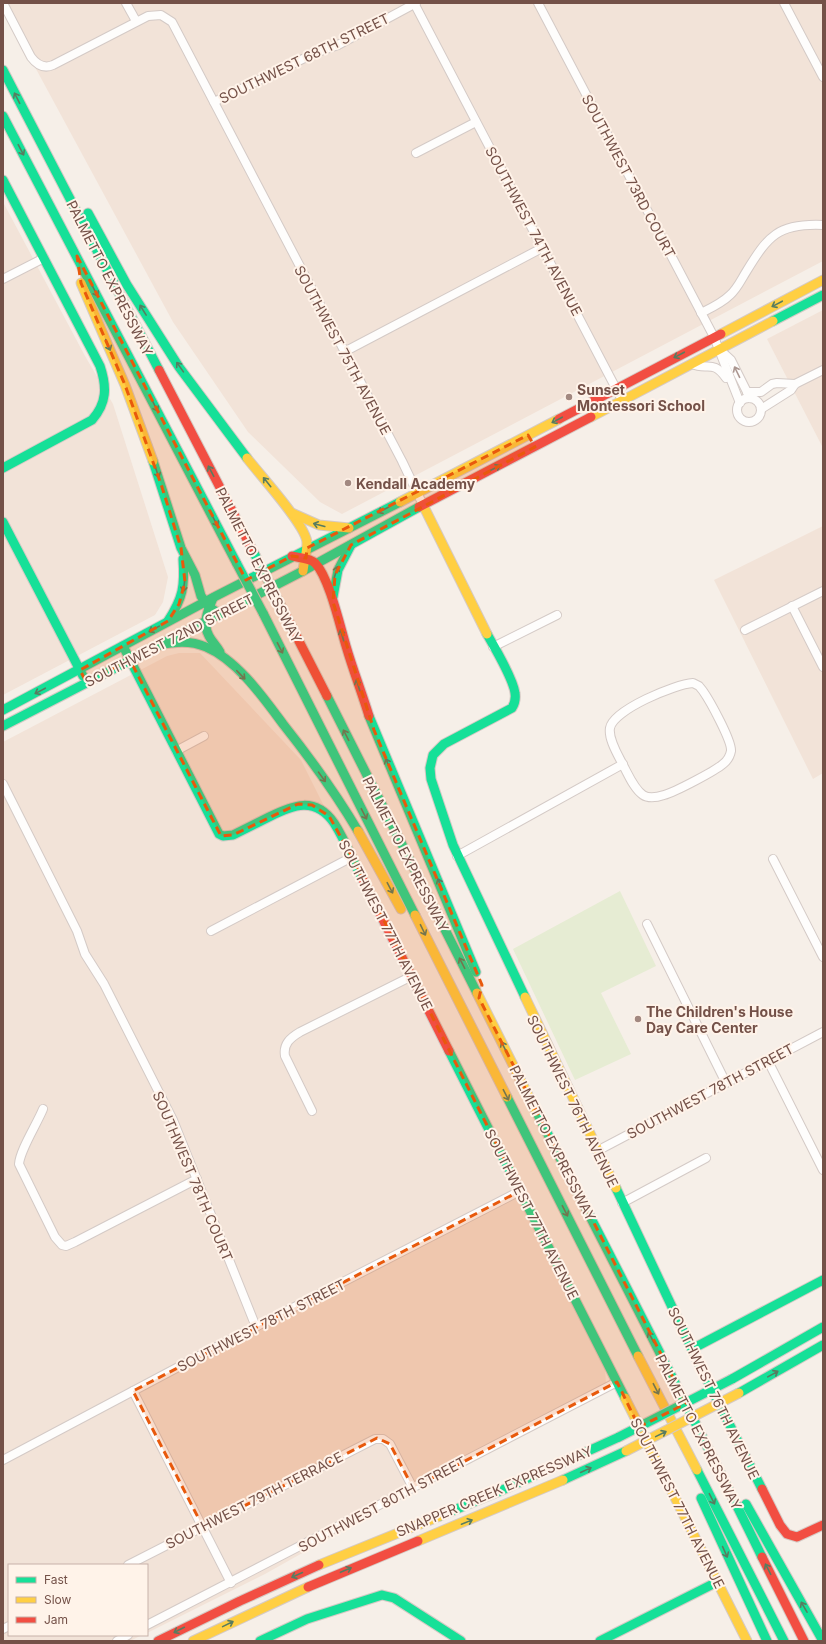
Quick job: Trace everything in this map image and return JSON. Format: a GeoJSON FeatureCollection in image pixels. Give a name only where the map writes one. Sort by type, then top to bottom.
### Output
{"type":"FeatureCollection","features":[{"type":"Feature","properties":{"kind":"main road","name":"PALMETTO EXPRESSWAY"},"geometry":{"type":"LineString","coordinates":[[3,70],[280,604],[633,1302],[692,1414],[804,1641]]}},
{"type":"Feature","properties":{"kind":"main road","name":"PALMETTO EXPRESSWAY"},"geometry":{"type":"LineString","coordinates":[[3,116],[237,564],[462,1010],[784,1641]]}},
{"type":"Feature","properties":{"kind":"main road"},"geometry":{"type":"LineString","coordinates":[[3,180],[100,366],[105,381],[106,392],[103,407],[96,416],[87,423],[3,468]]}},
{"type":"Feature","properties":{"kind":"main road"},"geometry":{"type":"LineString","coordinates":[[61,182],[82,202],[127,285],[180,367],[219,422],[291,512],[304,536],[307,548],[303,571]]}},
{"type":"Feature","properties":{"kind":"main road"},"geometry":{"type":"LineString","coordinates":[[77,256],[81,283],[125,385],[182,548],[207,604],[205,621],[208,635],[222,655],[264,699],[337,798],[365,842],[440,982],[462,1010]]}},
{"type":"Feature","properties":{"kind":"main road","name":"SOUTHWEST 72ND STREET"},"geometry":{"type":"LineString","coordinates":[[3,710],[80,670],[168,621],[207,604],[213,597],[417,493],[823,280]]}},
{"type":"Feature","properties":{"kind":"main road","name":"SOUTHWEST 72ND STREET"},"geometry":{"type":"LineString","coordinates":[[3,726],[303,571],[423,505],[823,295]]}},
{"type":"Feature","properties":{"kind":"main road"},"geometry":{"type":"LineString","coordinates":[[528,435],[535,447]]}},
{"type":"Feature","properties":{"kind":"main road","name":"SOUTHWEST 75TH AVENUE"},"geometry":{"type":"LineString","coordinates":[[423,505],[515,692]]}},
{"type":"Feature","properties":{"kind":"main road"},"geometry":{"type":"LineString","coordinates":[[291,512],[310,523],[321,527],[349,528]]}},
{"type":"Feature","properties":{"kind":"main road"},"geometry":{"type":"LineString","coordinates":[[3,522],[86,682]]}},
{"type":"Feature","properties":{"kind":"main road"},"geometry":{"type":"LineString","coordinates":[[333,602],[335,575],[351,545]]}},
{"type":"Feature","properties":{"kind":"main road"},"geometry":{"type":"LineString","coordinates":[[168,621],[179,604],[184,588],[185,582],[182,548]]}},
{"type":"Feature","properties":{"kind":"main road"},"geometry":{"type":"LineString","coordinates":[[292,556],[305,558],[316,564],[322,574],[333,602],[376,736],[482,985],[479,998]]}},
{"type":"Feature","properties":{"kind":"main road"},"geometry":{"type":"LineString","coordinates":[[207,604],[220,614]]}},
{"type":"Feature","properties":{"kind":"main road"},"geometry":{"type":"LineString","coordinates":[[158,645],[181,641],[190,642],[210,648],[222,655]]}},
{"type":"Feature","properties":{"kind":"main road"},"geometry":{"type":"LineString","coordinates":[[123,646],[176,750]]}},
{"type":"Feature","properties":{"kind":"main road","name":"SOUTHWEST 76TH AVENUE"},"geometry":{"type":"LineString","coordinates":[[515,692],[515,699],[512,708],[444,744],[430,759],[432,784],[444,822],[457,856],[622,1203],[692,1349],[780,1525],[790,1536],[797,1537],[823,1525]]}},
{"type":"Feature","properties":{"kind":"main road","name":"SOUTHWEST 77TH AVENUE"},"geometry":{"type":"LineString","coordinates":[[176,750],[215,828],[219,834],[223,836],[233,835],[288,808],[301,804],[315,806],[326,814],[337,827],[747,1641]]}},
{"type":"Feature","properties":{"kind":"main road"},"geometry":{"type":"LineString","coordinates":[[692,1349],[823,1280]]}},
{"type":"Feature","properties":{"kind":"main road","name":"SNAPPER CREEK EXPRESSWAY"},"geometry":{"type":"LineString","coordinates":[[158,1641],[299,1574],[506,1488],[619,1437],[732,1379],[823,1326]]}},
{"type":"Feature","properties":{"kind":"main road","name":"SNAPPER CREEK EXPRESSWAY"},"geometry":{"type":"LineString","coordinates":[[193,1641],[324,1580],[502,1507],[626,1451],[739,1393],[823,1345]]}},
{"type":"Feature","properties":{"kind":"main road"},"geometry":{"type":"LineString","coordinates":[[692,1414],[705,1426],[823,1641]]}},
{"type":"Feature","properties":{"kind":"main road"},"geometry":{"type":"LineString","coordinates":[[694,1464],[695,1483],[767,1641]]}},
{"type":"Feature","properties":{"kind":"main road"},"geometry":{"type":"LineString","coordinates":[[600,1641],[717,1582]]}},
{"type":"Feature","properties":{"kind":"main road"},"geometry":{"type":"LineString","coordinates":[[260,1641],[294,1624],[320,1614],[369,1598],[382,1596],[394,1598],[461,1641]]}},
{"type":"Feature","properties":{"kind":"street"},"geometry":{"type":"LineString","coordinates":[[3,3],[31,57],[36,63],[42,66],[53,64],[136,21],[126,3]]}},
{"type":"Feature","properties":{"kind":"street","name":"SOUTHWEST 68TH STREET"},"geometry":{"type":"LineString","coordinates":[[214,102],[314,53],[338,45],[415,3]]}},
{"type":"Feature","properties":{"kind":"street","name":"SOUTHWEST 74TH AVENUE"},"geometry":{"type":"LineString","coordinates":[[415,3],[622,400]]}},
{"type":"Feature","properties":{"kind":"street","name":"SOUTHWEST 73RD COURT"},"geometry":{"type":"LineString","coordinates":[[538,3],[720,349]]}},
{"type":"Feature","properties":{"kind":"street"},"geometry":{"type":"LineString","coordinates":[[784,3],[823,77]]}},
{"type":"Feature","properties":{"kind":"street","name":"SOUTHWEST 75TH AVENUE"},"geometry":{"type":"LineString","coordinates":[[136,21],[150,15],[161,14],[168,18],[173,24],[423,505]]}},
{"type":"Feature","properties":{"kind":"street"},"geometry":{"type":"LineString","coordinates":[[416,154],[476,122]]}},
{"type":"Feature","properties":{"kind":"street"},"geometry":{"type":"LineString","coordinates":[[701,313],[718,304],[730,295],[758,254],[774,234],[793,226],[823,225]]}},
{"type":"Feature","properties":{"kind":"street"},"geometry":{"type":"LineString","coordinates":[[344,352],[542,248]]}},
{"type":"Feature","properties":{"kind":"street"},"geometry":{"type":"LineString","coordinates":[[3,279],[44,258]]}},
{"type":"Feature","properties":{"kind":"street"},"geometry":{"type":"LineString","coordinates":[[720,349],[731,360],[749,395],[758,402],[761,409],[760,415],[757,419],[750,422],[742,418],[738,413],[740,403],[730,381],[720,349]]}},
{"type":"Feature","properties":{"kind":"street"},"geometry":{"type":"LineString","coordinates":[[692,364],[699,367],[715,367],[721,370],[730,381]]}},
{"type":"Feature","properties":{"kind":"street"},"geometry":{"type":"LineString","coordinates":[[761,409],[791,390],[795,384],[823,370]]}},
{"type":"Feature","properties":{"kind":"street"},"geometry":{"type":"LineString","coordinates":[[778,383],[784,394]]}},
{"type":"Feature","properties":{"kind":"street"},"geometry":{"type":"LineString","coordinates":[[740,403],[749,395],[761,392],[772,384],[795,384]]}},
{"type":"Feature","properties":{"kind":"street"},"geometry":{"type":"LineString","coordinates":[[745,630],[823,591]]}},
{"type":"Feature","properties":{"kind":"street"},"geometry":{"type":"LineString","coordinates":[[792,606],[823,667]]}},
{"type":"Feature","properties":{"kind":"street"},"geometry":{"type":"LineString","coordinates":[[493,647],[557,615]]}},
{"type":"Feature","properties":{"kind":"street"},"geometry":{"type":"LineString","coordinates":[[693,683],[699,686],[726,734],[731,751],[727,760],[720,766],[670,792],[653,797],[646,796],[641,793],[623,764],[610,734],[610,725],[614,720],[622,712],[662,692],[678,686],[693,683]]}},
{"type":"Feature","properties":{"kind":"street"},"geometry":{"type":"LineString","coordinates":[[176,750],[204,736]]}},
{"type":"Feature","properties":{"kind":"street"},"geometry":{"type":"LineString","coordinates":[[457,856],[623,764]]}},
{"type":"Feature","properties":{"kind":"street","name":"SOUTHWEST 78TH COURT"},"geometry":{"type":"LineString","coordinates":[[3,784],[77,931],[101,970],[104,984],[168,1111],[256,1328]]}},
{"type":"Feature","properties":{"kind":"street"},"geometry":{"type":"LineString","coordinates":[[211,931],[352,857]]}},
{"type":"Feature","properties":{"kind":"street"},"geometry":{"type":"LineString","coordinates":[[773,859],[823,957]]}},
{"type":"Feature","properties":{"kind":"street"},"geometry":{"type":"LineString","coordinates":[[647,924],[726,1083]]}},
{"type":"Feature","properties":{"kind":"street"},"geometry":{"type":"LineString","coordinates":[[312,1111],[286,1060],[285,1048],[288,1041],[296,1034],[412,976]]}},
{"type":"Feature","properties":{"kind":"street","name":"SOUTHWEST 78TH STREET"},"geometry":{"type":"LineString","coordinates":[[597,1150],[823,1032]]}},
{"type":"Feature","properties":{"kind":"street"},"geometry":{"type":"LineString","coordinates":[[768,1061],[823,1170]]}},
{"type":"Feature","properties":{"kind":"street"},"geometry":{"type":"LineString","coordinates":[[43,1109],[20,1157],[19,1164],[55,1237],[62,1245],[66,1246],[76,1242],[197,1180]]}},
{"type":"Feature","properties":{"kind":"street"},"geometry":{"type":"LineString","coordinates":[[622,1203],[706,1158]]}},
{"type":"Feature","properties":{"kind":"street","name":"SOUTHWEST 78TH STREET"},"geometry":{"type":"LineString","coordinates":[[4,1457],[520,1191]]}},
{"type":"Feature","properties":{"kind":"street","name":"SOUTHWEST 80TH STREET"},"geometry":{"type":"LineString","coordinates":[[148,1625],[617,1382]]}},
{"type":"Feature","properties":{"kind":"street"},"geometry":{"type":"LineString","coordinates":[[133,1391],[231,1583]]}},
{"type":"Feature","properties":{"kind":"street","name":"SOUTHWEST 79TH TERRACE"},"geometry":{"type":"LineString","coordinates":[[130,1564],[369,1441],[381,1438],[387,1441],[413,1488]]}},
{"type":"Feature","properties":{"kind":"street"},"geometry":{"type":"LineString","coordinates":[[117,1641],[126,1636]]}},
{"type":"Feature","properties":{"kind":"highlighted area"},"geometry":{"type":"Polygon","coordinates":[[[77,256],[246,580],[292,556],[306,558],[307,548],[528,435],[535,447],[351,545],[335,575],[333,602],[374,730],[482,985],[479,998],[686,1403],[639,1427],[617,1382],[413,1488],[390,1444],[377,1438],[203,1527],[133,1391],[520,1191],[352,857],[329,816],[312,805],[298,804],[233,835],[221,836],[130,660],[86,682],[80,670],[168,621],[179,604],[185,582],[181,548],[161,484],[125,385],[81,283],[77,256]]]}},
{"type":"Feature","properties":{"kind":"shaded area"},"geometry":{"type":"Polygon","coordinates":[[[3,3],[823,3],[823,261],[342,514],[320,502],[248,432],[173,322],[3,8],[3,3]]]}},
{"type":"Feature","properties":{"kind":"shaded area"},"geometry":{"type":"Polygon","coordinates":[[[3,202],[85,356],[113,404],[168,577],[163,602],[155,615],[3,695],[3,202]]]}},
{"type":"Feature","properties":{"kind":"shaded area"},"geometry":{"type":"Polygon","coordinates":[[[823,310],[823,448],[767,339],[823,310]]]}},
{"type":"Feature","properties":{"kind":"shaded area"},"geometry":{"type":"Polygon","coordinates":[[[823,526],[823,773],[813,779],[714,580],[823,526]]]}},
{"type":"Feature","properties":{"kind":"shaded area"},"geometry":{"type":"Polygon","coordinates":[[[179,653],[200,653],[301,760],[605,1368],[606,1383],[265,1574],[148,1632],[148,1564],[8,1564],[8,1636],[140,1636],[130,1641],[3,1641],[3,742],[167,656],[179,653]]]}},
{"type":"Feature","properties":{"kind":"green space"},"geometry":{"type":"Polygon","coordinates":[[[620,891],[656,966],[601,993],[631,1054],[575,1080],[513,949],[620,891]]]}},
{"type":"Feature","properties":{"kind":"traffic: fast"},"geometry":{"type":"LineString","coordinates":[[3,70],[159,370]]}},
{"type":"Feature","properties":{"kind":"traffic: fast"},"geometry":{"type":"LineString","coordinates":[[3,116],[237,564]]}},
{"type":"Feature","properties":{"kind":"traffic: fast"},"geometry":{"type":"LineString","coordinates":[[3,180],[100,366],[104,381],[103,401],[97,414],[92,420],[3,468]]}},
{"type":"Feature","properties":{"kind":"traffic: fast"},"geometry":{"type":"LineString","coordinates":[[88,213],[127,285],[179,367],[247,458]]}},
{"type":"Feature","properties":{"kind":"traffic: fast"},"geometry":{"type":"LineString","coordinates":[[773,321],[823,295]]}},
{"type":"Feature","properties":{"kind":"traffic: fast"},"geometry":{"type":"LineString","coordinates":[[153,461],[181,548],[195,575],[201,596],[209,607],[220,614]]}},
{"type":"Feature","properties":{"kind":"traffic: fast"},"geometry":{"type":"LineString","coordinates":[[3,710],[216,596],[400,502]]}},
{"type":"Feature","properties":{"kind":"traffic: fast"},"geometry":{"type":"LineString","coordinates":[[3,726],[303,571],[419,507]]}},
{"type":"Feature","properties":{"kind":"traffic: fast"},"geometry":{"type":"LineString","coordinates":[[3,522],[83,676]]}},
{"type":"Feature","properties":{"kind":"traffic: fast"},"geometry":{"type":"LineString","coordinates":[[333,597],[338,570],[351,545]]}},
{"type":"Feature","properties":{"kind":"traffic: fast"},"geometry":{"type":"LineString","coordinates":[[255,555],[280,604]]}},
{"type":"Feature","properties":{"kind":"traffic: fast"},"geometry":{"type":"LineString","coordinates":[[168,621],[182,592],[184,577],[183,559]]}},
{"type":"Feature","properties":{"kind":"traffic: fast"},"geometry":{"type":"LineString","coordinates":[[237,564],[263,613]]}},
{"type":"Feature","properties":{"kind":"traffic: fast"},"geometry":{"type":"LineString","coordinates":[[213,598],[208,612],[206,627],[209,636],[220,652]]}},
{"type":"Feature","properties":{"kind":"traffic: fast"},"geometry":{"type":"LineString","coordinates":[[263,613],[415,915]]}},
{"type":"Feature","properties":{"kind":"traffic: fast"},"geometry":{"type":"LineString","coordinates":[[487,634],[511,679],[515,695],[514,704],[512,708],[444,744],[433,755],[430,768],[431,779],[453,845],[525,997]]}},
{"type":"Feature","properties":{"kind":"traffic: fast"},"geometry":{"type":"LineString","coordinates":[[158,645],[182,642],[194,643],[217,653],[239,670],[258,691],[313,763],[341,803],[358,831]]}},
{"type":"Feature","properties":{"kind":"traffic: fast"},"geometry":{"type":"LineString","coordinates":[[123,646],[219,834],[223,836],[233,835],[287,809],[303,805],[311,806],[327,814],[334,823],[342,836],[362,878]]}},
{"type":"Feature","properties":{"kind":"traffic: fast"},"geometry":{"type":"LineString","coordinates":[[327,696],[477,993]]}},
{"type":"Feature","properties":{"kind":"traffic: fast"},"geometry":{"type":"LineString","coordinates":[[369,716],[476,972]]}},
{"type":"Feature","properties":{"kind":"traffic: fast"},"geometry":{"type":"LineString","coordinates":[[449,1051],[625,1398]]}},
{"type":"Feature","properties":{"kind":"traffic: fast"},"geometry":{"type":"LineString","coordinates":[[507,1097],[638,1356]]}},
{"type":"Feature","properties":{"kind":"traffic: fast"},"geometry":{"type":"LineString","coordinates":[[536,1111],[762,1557]]}},
{"type":"Feature","properties":{"kind":"traffic: fast"},"geometry":{"type":"LineString","coordinates":[[616,1188],[697,1360],[762,1489]]}},
{"type":"Feature","properties":{"kind":"traffic: fast"},"geometry":{"type":"LineString","coordinates":[[692,1349],[823,1280]]}},
{"type":"Feature","properties":{"kind":"traffic: fast"},"geometry":{"type":"LineString","coordinates":[[732,1379],[823,1327]]}},
{"type":"Feature","properties":{"kind":"traffic: fast"},"geometry":{"type":"LineString","coordinates":[[739,1393],[823,1345]]}},
{"type":"Feature","properties":{"kind":"traffic: fast"},"geometry":{"type":"LineString","coordinates":[[619,1437],[732,1379]]}},
{"type":"Feature","properties":{"kind":"traffic: fast"},"geometry":{"type":"LineString","coordinates":[[440,1516],[500,1491],[619,1437]]}},
{"type":"Feature","properties":{"kind":"traffic: fast"},"geometry":{"type":"LineString","coordinates":[[563,1480],[626,1451]]}},
{"type":"Feature","properties":{"kind":"traffic: fast"},"geometry":{"type":"LineString","coordinates":[[697,1470],[784,1641]]}},
{"type":"Feature","properties":{"kind":"traffic: fast"},"geometry":{"type":"LineString","coordinates":[[701,1498],[767,1641]]}},
{"type":"Feature","properties":{"kind":"traffic: fast"},"geometry":{"type":"LineString","coordinates":[[746,1504],[823,1641]]}},
{"type":"Feature","properties":{"kind":"traffic: fast"},"geometry":{"type":"LineString","coordinates":[[600,1641],[717,1582]]}},
{"type":"Feature","properties":{"kind":"traffic: fast"},"geometry":{"type":"LineString","coordinates":[[260,1641],[307,1619],[382,1595],[394,1598],[461,1641]]}},
{"type":"Feature","properties":{"kind":"traffic: slow"},"geometry":{"type":"LineString","coordinates":[[721,334],[823,280]]}},
{"type":"Feature","properties":{"kind":"traffic: slow"},"geometry":{"type":"LineString","coordinates":[[81,283],[125,385],[153,461]]}},
{"type":"Feature","properties":{"kind":"traffic: slow"},"geometry":{"type":"LineString","coordinates":[[591,417],[773,321]]}},
{"type":"Feature","properties":{"kind":"traffic: slow"},"geometry":{"type":"LineString","coordinates":[[400,502],[559,419]]}},
{"type":"Feature","properties":{"kind":"traffic: slow"},"geometry":{"type":"LineString","coordinates":[[247,458],[282,500],[305,535],[307,546],[303,571]]}},
{"type":"Feature","properties":{"kind":"traffic: slow"},"geometry":{"type":"LineString","coordinates":[[423,505],[487,634]]}},
{"type":"Feature","properties":{"kind":"traffic: slow"},"geometry":{"type":"LineString","coordinates":[[292,513],[319,525],[349,528]]}},
{"type":"Feature","properties":{"kind":"traffic: slow"},"geometry":{"type":"LineString","coordinates":[[358,831],[401,909]]}},
{"type":"Feature","properties":{"kind":"traffic: slow"},"geometry":{"type":"LineString","coordinates":[[415,915],[507,1097]]}},
{"type":"Feature","properties":{"kind":"traffic: slow"},"geometry":{"type":"LineString","coordinates":[[477,993],[536,1111]]}},
{"type":"Feature","properties":{"kind":"traffic: slow"},"geometry":{"type":"LineString","coordinates":[[525,997],[616,1188]]}},
{"type":"Feature","properties":{"kind":"traffic: slow"},"geometry":{"type":"LineString","coordinates":[[638,1356],[697,1470]]}},
{"type":"Feature","properties":{"kind":"traffic: slow"},"geometry":{"type":"LineString","coordinates":[[626,1451],[739,1393]]}},
{"type":"Feature","properties":{"kind":"traffic: slow"},"geometry":{"type":"LineString","coordinates":[[625,1398],[747,1641]]}},
{"type":"Feature","properties":{"kind":"traffic: slow"},"geometry":{"type":"LineString","coordinates":[[418,1541],[563,1480]]}},
{"type":"Feature","properties":{"kind":"traffic: slow"},"geometry":{"type":"LineString","coordinates":[[319,1565],[440,1516]]}},
{"type":"Feature","properties":{"kind":"traffic: slow"},"geometry":{"type":"LineString","coordinates":[[193,1641],[308,1587]]}},
{"type":"Feature","properties":{"kind":"traffic: jam"},"geometry":{"type":"LineString","coordinates":[[559,419],[721,334]]}},
{"type":"Feature","properties":{"kind":"traffic: jam"},"geometry":{"type":"LineString","coordinates":[[159,370],[255,555]]}},
{"type":"Feature","properties":{"kind":"traffic: jam"},"geometry":{"type":"LineString","coordinates":[[419,507],[591,417]]}},
{"type":"Feature","properties":{"kind":"traffic: jam"},"geometry":{"type":"LineString","coordinates":[[292,556],[313,561],[325,579],[334,602],[349,655],[369,716]]}},
{"type":"Feature","properties":{"kind":"traffic: jam"},"geometry":{"type":"LineString","coordinates":[[280,604],[327,696]]}},
{"type":"Feature","properties":{"kind":"traffic: jam"},"geometry":{"type":"LineString","coordinates":[[362,878],[449,1051]]}},
{"type":"Feature","properties":{"kind":"traffic: jam"},"geometry":{"type":"LineString","coordinates":[[762,1489],[780,1525],[787,1534],[797,1537],[823,1525]]}},
{"type":"Feature","properties":{"kind":"traffic: jam"},"geometry":{"type":"LineString","coordinates":[[308,1587],[418,1541]]}},
{"type":"Feature","properties":{"kind":"traffic: jam"},"geometry":{"type":"LineString","coordinates":[[762,1557],[804,1641]]}},
{"type":"Feature","properties":{"kind":"traffic: jam"},"geometry":{"type":"LineString","coordinates":[[158,1641],[319,1565]]}},
{"type":"Feature","properties":{"kind":"place","name":"Sunset Montessori School"},"geometry":{"type":"Point","coordinates":[569,397]}},
{"type":"Feature","properties":{"kind":"place","name":"Kendall Academy"},"geometry":{"type":"Point","coordinates":[348,483]}},
{"type":"Feature","properties":{"kind":"place","name":"The Children's House Day Care Center"},"geometry":{"type":"Point","coordinates":[638,1019]}}]}
